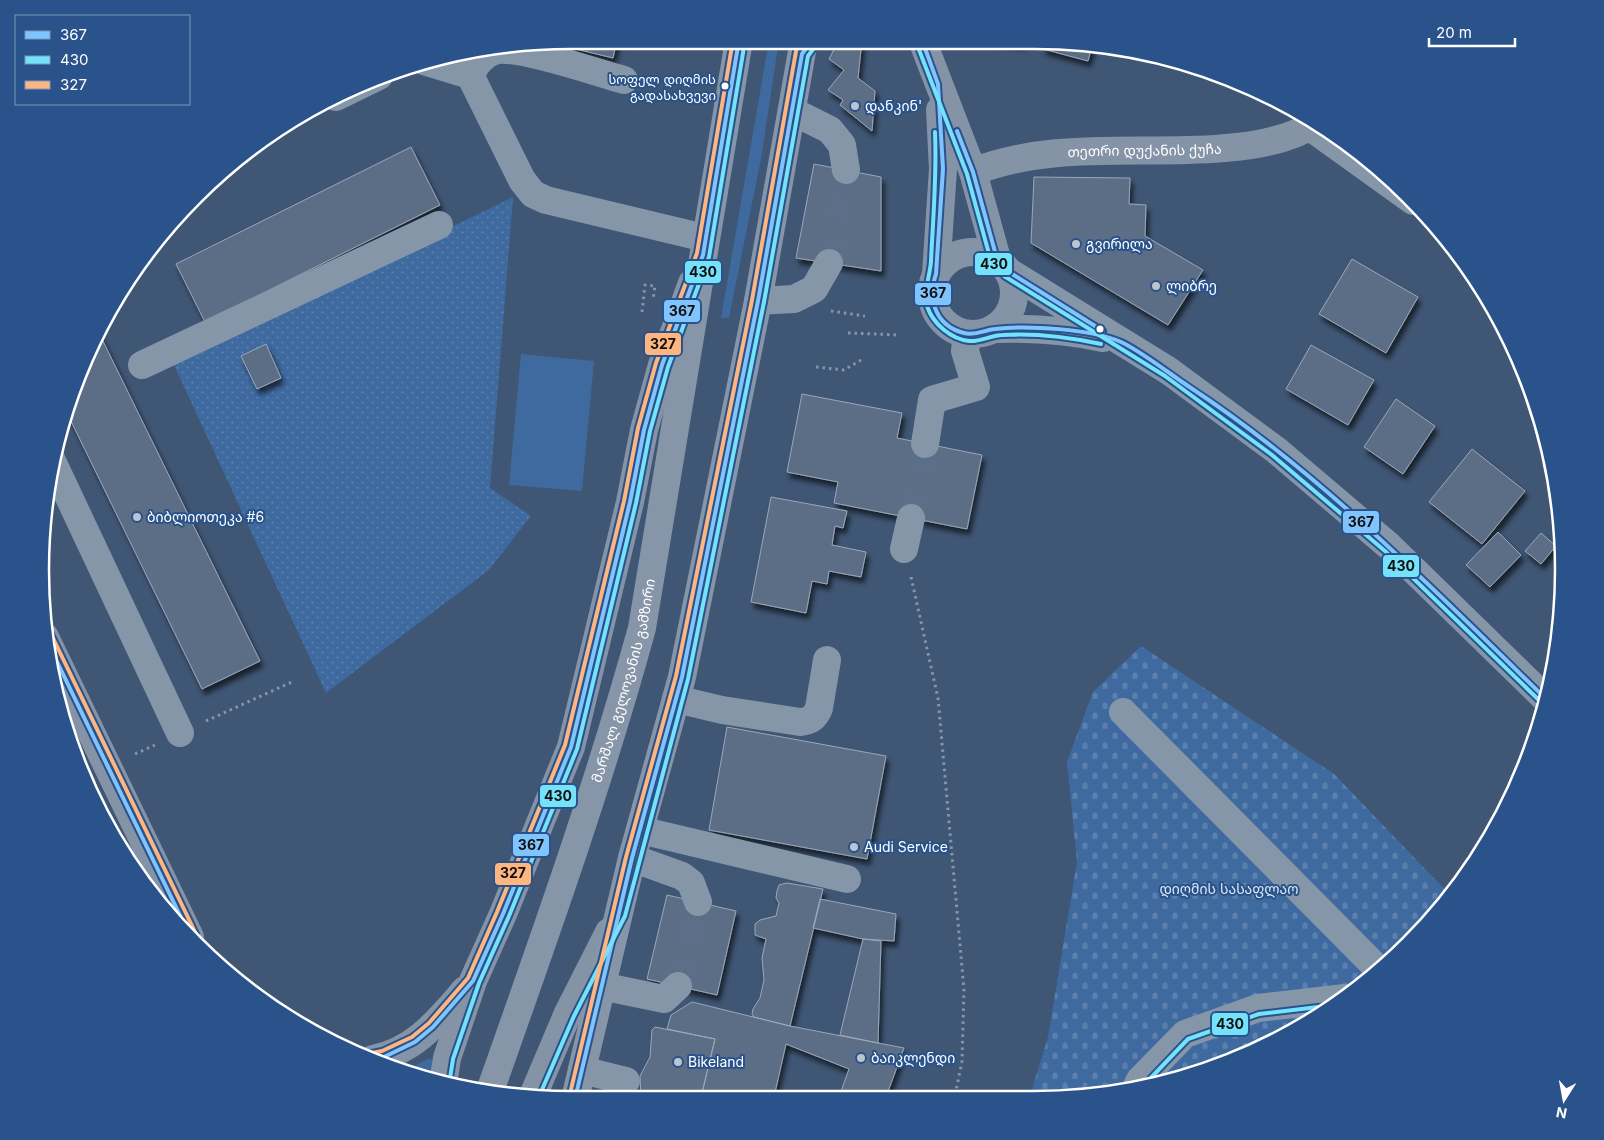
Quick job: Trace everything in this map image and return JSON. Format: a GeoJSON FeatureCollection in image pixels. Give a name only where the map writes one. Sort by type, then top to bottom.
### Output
{"type":"FeatureCollection","features":[{"type":"Feature","properties":{"kind":"highway","name":"მარშალ გელოვანის გამზირი"},"geometry":{"type":"LineString","coordinates":[[492,1085],[564,879],[613,730],[642,628],[737,49]]}},
{"type":"Feature","properties":{"kind":"highway"},"geometry":{"type":"LineString","coordinates":[[577,1091],[632,858],[676,699],[758,301],[792,110],[805,49]]}},
{"type":"Feature","properties":{"kind":"main road"},"geometry":{"type":"LineString","coordinates":[[925,49],[972,172],[1003,266],[1014,284],[1014,297],[1007,315],[993,329],[980,334],[966,334],[954,330],[943,322],[936,312],[932,299],[932,286],[936,274],[943,169],[938,84]]}},
{"type":"Feature","properties":{"kind":"main road","name":"თეთრი დუქანის ქუჩა"},"geometry":{"type":"LineString","coordinates":[[972,172],[1005,160],[1045,154],[1230,148],[1266,142],[1308,127]]}},
{"type":"Feature","properties":{"kind":"main road","name":"მარშალ გელოვანის გამზირი"},"geometry":{"type":"LineString","coordinates":[[473,981],[503,914],[571,747],[630,502],[644,430],[662,365],[704,246]]}},
{"type":"Feature","properties":{"kind":"main road"},"geometry":{"type":"LineString","coordinates":[[936,274],[944,262],[956,255],[970,251],[984,253],[1003,266]]}},
{"type":"Feature","properties":{"kind":"main road"},"geometry":{"type":"LineString","coordinates":[[58,665],[180,916]]}},
{"type":"Feature","properties":{"kind":"main road"},"geometry":{"type":"LineString","coordinates":[[535,1090],[568,1013],[619,914]]}},
{"type":"Feature","properties":{"kind":"main road"},"geometry":{"type":"LineString","coordinates":[[382,1056],[415,1042],[432,1027],[473,981]]}},
{"type":"Feature","properties":{"kind":"main road"},"geometry":{"type":"LineString","coordinates":[[445,1075],[448,1058],[473,981]]}},
{"type":"Feature","properties":{"kind":"street"},"geometry":{"type":"LineString","coordinates":[[525,51],[624,80]]}},
{"type":"Feature","properties":{"kind":"street"},"geometry":{"type":"LineString","coordinates":[[470,75],[477,62],[487,56]]}},
{"type":"Feature","properties":{"kind":"street"},"geometry":{"type":"LineString","coordinates":[[440,66],[470,75],[522,180],[533,194],[546,200],[704,246]]}},
{"type":"Feature","properties":{"kind":"street"},"geometry":{"type":"LineString","coordinates":[[792,110],[830,130],[842,146],[846,170]]}},
{"type":"Feature","properties":{"kind":"street"},"geometry":{"type":"LineString","coordinates":[[142,365],[439,225]]}},
{"type":"Feature","properties":{"kind":"street"},"geometry":{"type":"LineString","coordinates":[[758,301],[794,299],[814,289],[829,263]]}},
{"type":"Feature","properties":{"kind":"street"},"geometry":{"type":"LineString","coordinates":[[1003,266],[1207,398],[1276,450],[1389,546],[1540,693]]}},
{"type":"Feature","properties":{"kind":"street"},"geometry":{"type":"LineString","coordinates":[[993,329],[1035,328],[1064,330],[1121,342]]}},
{"type":"Feature","properties":{"kind":"street"},"geometry":{"type":"LineString","coordinates":[[925,444],[932,400],[976,387],[965,350],[966,334]]}},
{"type":"Feature","properties":{"kind":"street"},"geometry":{"type":"LineString","coordinates":[[58,474],[180,733]]}},
{"type":"Feature","properties":{"kind":"street"},"geometry":{"type":"LineString","coordinates":[[904,549],[911,518]]}},
{"type":"Feature","properties":{"kind":"street"},"geometry":{"type":"LineString","coordinates":[[676,699],[722,710],[800,722],[808,721],[816,716],[819,708],[827,660]]}},
{"type":"Feature","properties":{"kind":"street"},"geometry":{"type":"LineString","coordinates":[[1123,712],[1374,966]]}},
{"type":"Feature","properties":{"kind":"street"},"geometry":{"type":"LineString","coordinates":[[640,830],[847,879]]}},
{"type":"Feature","properties":{"kind":"street"},"geometry":{"type":"LineString","coordinates":[[632,858],[682,876],[691,883],[698,902]]}},
{"type":"Feature","properties":{"kind":"street"},"geometry":{"type":"LineString","coordinates":[[601,986],[664,999],[678,986]]}},
{"type":"Feature","properties":{"kind":"street"},"geometry":{"type":"LineString","coordinates":[[1140,1080],[1185,1034],[1258,1008],[1328,1000]]}},
{"type":"Feature","properties":{"kind":"street"},"geometry":{"type":"LineString","coordinates":[[582,1070],[626,1081]]}},
{"type":"Feature","properties":{"kind":"path"},"geometry":{"type":"LineString","coordinates":[[642,312],[645,284],[655,286],[652,305]]}},
{"type":"Feature","properties":{"kind":"path"},"geometry":{"type":"LineString","coordinates":[[828,310],[865,316]]}},
{"type":"Feature","properties":{"kind":"path"},"geometry":{"type":"LineString","coordinates":[[848,333],[899,335]]}},
{"type":"Feature","properties":{"kind":"path"},"geometry":{"type":"LineString","coordinates":[[816,367],[844,370],[861,360]]}},
{"type":"Feature","properties":{"kind":"path"},"geometry":{"type":"LineString","coordinates":[[904,549],[938,698],[964,990],[962,1061],[956,1091]]}},
{"type":"Feature","properties":{"kind":"path"},"geometry":{"type":"LineString","coordinates":[[135,754],[294,681]]}},
{"type":"Feature","properties":{"kind":"green space"},"geometry":{"type":"Polygon","coordinates":[[[767,49],[778,49],[761,159],[729,318],[721,318],[767,49]]]}},
{"type":"Feature","properties":{"kind":"green space"},"geometry":{"type":"Polygon","coordinates":[[[513,197],[490,488],[531,516],[489,570],[326,693],[173,363],[513,197]]]}},
{"type":"Feature","properties":{"kind":"green space"},"geometry":{"type":"Polygon","coordinates":[[[521,354],[594,361],[582,491],[509,485],[521,354]]]}},
{"type":"Feature","properties":{"kind":"green space","name":"დიღმის სასაფლაო"},"geometry":{"type":"Polygon","coordinates":[[[1141,646],[1334,774],[1445,890],[1403,939],[1351,984],[1295,1021],[1265,1037],[1202,1064],[1136,1081],[1102,1087],[1032,1091],[1048,1037],[1077,862],[1067,762],[1093,692],[1141,646]]]}},
{"type":"Feature","properties":{"kind":"green space"},"geometry":{"type":"Polygon","coordinates":[[[430,1058],[434,1064],[433,1072],[413,1067],[430,1058]]]}},
{"type":"Feature","properties":{"kind":"building"},"geometry":{"type":"Polygon","coordinates":[[[576,49],[615,49],[613,58],[576,49]]]}},
{"type":"Feature","properties":{"kind":"building"},"geometry":{"type":"Polygon","coordinates":[[[834,49],[861,49],[858,78],[875,91],[872,131],[840,105],[843,100],[828,90],[844,70],[829,59],[834,49]]]}},
{"type":"Feature","properties":{"kind":"building"},"geometry":{"type":"Polygon","coordinates":[[[1044,49],[1090,52],[1088,61],[1044,49]]]}},
{"type":"Feature","properties":{"kind":"building"},"geometry":{"type":"Polygon","coordinates":[[[411,147],[440,205],[205,322],[176,264],[411,147]]]}},
{"type":"Feature","properties":{"kind":"building"},"geometry":{"type":"Polygon","coordinates":[[[814,164],[881,177],[881,271],[796,258],[814,164]]]}},
{"type":"Feature","properties":{"kind":"building"},"geometry":{"type":"Polygon","coordinates":[[[1034,177],[1130,178],[1129,204],[1146,205],[1145,236],[1203,270],[1168,325],[1031,243],[1034,177]]]}},
{"type":"Feature","properties":{"kind":"building"},"geometry":{"type":"Polygon","coordinates":[[[1352,259],[1418,297],[1386,353],[1319,314],[1352,259]]]}},
{"type":"Feature","properties":{"kind":"building"},"geometry":{"type":"Polygon","coordinates":[[[102,340],[260,661],[202,689],[71,421],[88,371],[102,340]]]}},
{"type":"Feature","properties":{"kind":"building"},"geometry":{"type":"Polygon","coordinates":[[[266,344],[281,378],[257,389],[241,356],[266,344]]]}},
{"type":"Feature","properties":{"kind":"building"},"geometry":{"type":"Polygon","coordinates":[[[1311,345],[1374,380],[1348,425],[1286,389],[1311,345]]]}},
{"type":"Feature","properties":{"kind":"building"},"geometry":{"type":"Polygon","coordinates":[[[802,394],[902,413],[897,438],[982,455],[967,529],[834,503],[838,482],[787,472],[802,394]]]}},
{"type":"Feature","properties":{"kind":"building"},"geometry":{"type":"Polygon","coordinates":[[[1396,399],[1435,426],[1403,474],[1364,447],[1396,399]]]}},
{"type":"Feature","properties":{"kind":"building"},"geometry":{"type":"Polygon","coordinates":[[[1472,449],[1525,491],[1482,544],[1429,502],[1472,449]]]}},
{"type":"Feature","properties":{"kind":"building"},"geometry":{"type":"Polygon","coordinates":[[[771,497],[847,511],[843,528],[835,526],[832,545],[866,552],[861,577],[829,571],[827,584],[812,581],[806,613],[751,602],[771,497]]]}},
{"type":"Feature","properties":{"kind":"building"},"geometry":{"type":"Polygon","coordinates":[[[1498,532],[1521,555],[1490,587],[1466,565],[1498,532]]]}},
{"type":"Feature","properties":{"kind":"building"},"geometry":{"type":"Polygon","coordinates":[[[1541,533],[1554,544],[1554,548],[1541,564],[1525,551],[1541,533]]]}},
{"type":"Feature","properties":{"kind":"building"},"geometry":{"type":"Polygon","coordinates":[[[727,727],[886,756],[867,859],[709,830],[727,727]]]}},
{"type":"Feature","properties":{"kind":"building"},"geometry":{"type":"Polygon","coordinates":[[[787,883],[823,889],[790,1026],[754,1017],[752,1014],[760,998],[764,980],[762,958],[766,939],[755,935],[755,924],[760,920],[776,916],[779,903],[776,898],[779,885],[787,883]]]}},
{"type":"Feature","properties":{"kind":"building"},"geometry":{"type":"Polygon","coordinates":[[[667,895],[736,911],[717,995],[647,979],[667,895]]]}},
{"type":"Feature","properties":{"kind":"building"},"geometry":{"type":"Polygon","coordinates":[[[820,899],[896,914],[894,941],[863,939],[813,928],[820,899]]]}},
{"type":"Feature","properties":{"kind":"building"},"geometry":{"type":"Polygon","coordinates":[[[863,939],[881,941],[878,1043],[840,1035],[863,939]]]}},
{"type":"Feature","properties":{"kind":"building","name":"ბაიკლენდი"},"geometry":{"type":"Polygon","coordinates":[[[692,1002],[790,1026],[904,1048],[888,1091],[841,1091],[849,1069],[786,1044],[775,1091],[702,1091],[715,1039],[667,1029],[671,1015],[692,1002]]]}},
{"type":"Feature","properties":{"kind":"building","name":"Bikeland"},"geometry":{"type":"Polygon","coordinates":[[[655,1027],[715,1039],[702,1091],[641,1091],[640,1076],[650,1057],[652,1030],[655,1027]]]}},
{"type":"Feature","properties":{"kind":"tunnel"},"geometry":{"type":"LineString","coordinates":[[829,263],[846,170]]}},
{"type":"Feature","properties":{"kind":"tunnel"},"geometry":{"type":"LineString","coordinates":[[911,518],[925,444]]}},
{"type":"Feature","properties":{"kind":"tunnel"},"geometry":{"type":"LineString","coordinates":[[678,986],[698,902]]}},
{"type":"Feature","properties":{"kind":"transit line","name":"327"},"geometry":{"type":"LineString","coordinates":[[373,1053],[382,1051],[412,1037],[429,1023],[468,978],[565,745],[624,501],[638,428],[656,363],[697,253],[731,49]]}},
{"type":"Feature","properties":{"kind":"transit line","name":"367"},"geometry":{"type":"LineString","coordinates":[[384,1057],[415,1042],[433,1027],[473,981],[503,914],[571,747],[630,502],[644,430],[662,365],[703,255],[737,49]]}},
{"type":"Feature","properties":{"kind":"transit line","name":"430"},"geometry":{"type":"LineString","coordinates":[[450,1077],[453,1059],[479,983],[509,916],[577,749],[636,503],[650,431],[668,367],[709,257],[744,49]]}},
{"type":"Feature","properties":{"kind":"transit line","name":"327"},"geometry":{"type":"LineString","coordinates":[[571,1091],[626,857],[676,676],[752,300],[796,49]]}},
{"type":"Feature","properties":{"kind":"transit line","name":"367"},"geometry":{"type":"LineString","coordinates":[[577,1091],[632,858],[682,677],[758,301],[802,54],[806,49]]}},
{"type":"Feature","properties":{"kind":"transit line","name":"430"},"geometry":{"type":"LineString","coordinates":[[542,1090],[574,1016],[625,916],[688,679],[764,302],[808,56],[813,49]]}},
{"type":"Feature","properties":{"kind":"transit line","name":"430"},"geometry":{"type":"LineString","coordinates":[[919,49],[967,174],[991,261],[1004,276],[1165,376],[1272,455],[1385,551],[1538,699]]}},
{"type":"Feature","properties":{"kind":"transit line","name":"367"},"geometry":{"type":"LineString","coordinates":[[925,49],[938,84],[943,169],[936,274],[933,284],[934,302],[940,318],[954,330],[968,334],[1008,328],[1059,329],[1109,338],[1138,351],[1240,422],[1332,496],[1420,576],[1540,693]]}},
{"type":"Feature","properties":{"kind":"transit line","name":"367"},"geometry":{"type":"LineString","coordinates":[[957,131],[973,172],[997,259],[1009,272],[1103,331]]}},
{"type":"Feature","properties":{"kind":"transit line","name":"430"},"geometry":{"type":"LineString","coordinates":[[935,132],[935,181],[931,261],[926,289],[927,306],[934,319],[949,334],[962,340],[978,340],[999,335],[1040,335],[1101,344]]}},
{"type":"Feature","properties":{"kind":"transit line","name":"327"},"geometry":{"type":"LineString","coordinates":[[53,638],[196,933]]}},
{"type":"Feature","properties":{"kind":"transit line","name":"367"},"geometry":{"type":"LineString","coordinates":[[57,662],[181,917]]}},
{"type":"Feature","properties":{"kind":"transit line","name":"430"},"geometry":{"type":"LineString","coordinates":[[1151,1077],[1188,1039],[1259,1014],[1317,1007]]}},
{"type":"Feature","properties":{"kind":"place","name":"სოფელ დიღმის გადასახვევი"},"geometry":{"type":"Point","coordinates":[725,86]}},
{"type":"Feature","properties":{"kind":"place","name":"დანკინ'"},"geometry":{"type":"Point","coordinates":[855,106]}},
{"type":"Feature","properties":{"kind":"place","name":"გვირილა"},"geometry":{"type":"Point","coordinates":[1076,244]}},
{"type":"Feature","properties":{"kind":"place","name":"ლიბრე"},"geometry":{"type":"Point","coordinates":[1156,286]}},
{"type":"Feature","properties":{"kind":"place","name":"ბიბლიოთეკა #6"},"geometry":{"type":"Point","coordinates":[137,517]}},
{"type":"Feature","properties":{"kind":"place","name":"Audi Service"},"geometry":{"type":"Point","coordinates":[854,847]}},
{"type":"Feature","properties":{"kind":"place","name":"ბაიკლენდი"},"geometry":{"type":"Point","coordinates":[861,1058]}},
{"type":"Feature","properties":{"kind":"place","name":"Bikeland"},"geometry":{"type":"Point","coordinates":[678,1062]}}]}
